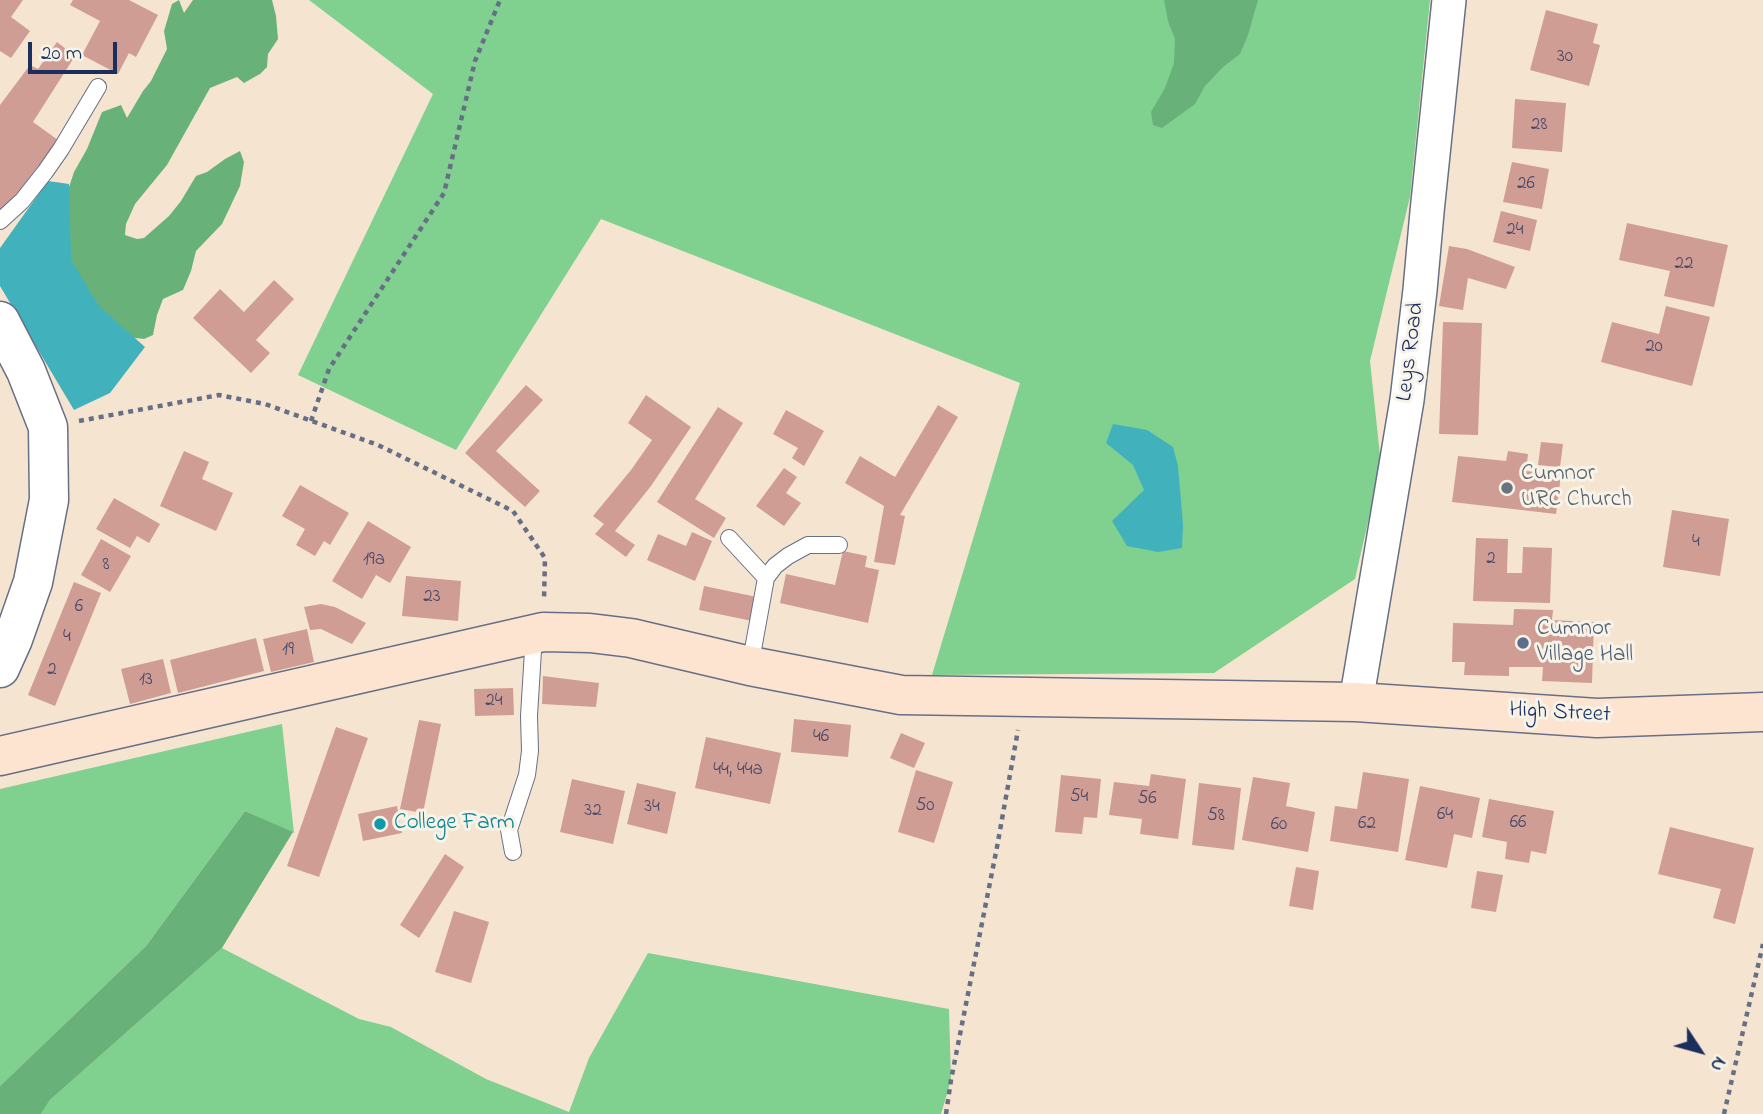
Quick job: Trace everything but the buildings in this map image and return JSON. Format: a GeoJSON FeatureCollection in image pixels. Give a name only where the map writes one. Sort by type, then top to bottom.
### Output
{"type":"FeatureCollection","features":[{"type":"Feature","properties":{"kind":"main road","name":"High Street"},"geometry":{"type":"LineString","coordinates":[[0,755],[538,633],[590,633],[631,638],[750,666],[901,695],[1356,702],[1597,718],[1763,712]]}},
{"type":"Feature","properties":{"kind":"street","name":"Leys Road"},"geometry":{"type":"LineString","coordinates":[[1356,702],[1406,400],[1420,290],[1449,0]]}},
{"type":"Feature","properties":{"kind":"street"},"geometry":{"type":"LineString","coordinates":[[0,321],[26,371],[48,427],[49,500],[33,582],[0,668]]}},
{"type":"Feature","properties":{"kind":"lane"},"geometry":{"type":"LineString","coordinates":[[0,222],[22,201],[45,172],[98,87]]}},
{"type":"Feature","properties":{"kind":"lane"},"geometry":{"type":"LineString","coordinates":[[729,538],[766,578]]}},
{"type":"Feature","properties":{"kind":"lane"},"geometry":{"type":"LineString","coordinates":[[750,666],[766,578],[775,566],[808,545],[839,545]]}},
{"type":"Feature","properties":{"kind":"lane"},"geometry":{"type":"LineString","coordinates":[[513,852],[509,830],[527,775],[530,751],[529,716],[538,633]]}},
{"type":"Feature","properties":{"kind":"path"},"geometry":{"type":"LineString","coordinates":[[311,421],[329,369],[444,193],[475,61],[500,0]]}},
{"type":"Feature","properties":{"kind":"path"},"geometry":{"type":"LineString","coordinates":[[48,427],[219,394],[265,404],[378,445],[513,511],[545,558],[538,633]]}},
{"type":"Feature","properties":{"kind":"path"},"geometry":{"type":"LineString","coordinates":[[946,1114],[1024,697]]}},
{"type":"Feature","properties":{"kind":"path"},"geometry":{"type":"LineString","coordinates":[[1724,1114],[1763,944]]}},
{"type":"Feature","properties":{"kind":"green space"},"geometry":{"type":"Polygon","coordinates":[[[179,0],[184,13],[193,0],[272,0],[278,39],[268,54],[267,67],[260,74],[244,83],[237,77],[210,88],[167,165],[135,204],[126,224],[125,235],[144,238],[169,216],[196,176],[240,151],[244,162],[240,186],[222,224],[196,251],[183,290],[163,299],[153,335],[144,339],[109,335],[52,239],[74,172],[102,112],[121,105],[127,118],[151,81],[167,49],[164,31],[172,4],[179,0]]]}},
{"type":"Feature","properties":{"kind":"green space"},"geometry":{"type":"Polygon","coordinates":[[[309,0],[1430,0],[1410,197],[1370,361],[1381,465],[1355,579],[1214,673],[932,675],[1020,383],[601,219],[456,450],[298,375],[433,94],[309,0]]]}},
{"type":"Feature","properties":{"kind":"green space"},"geometry":{"type":"Polygon","coordinates":[[[1164,0],[1258,0],[1240,54],[1205,86],[1195,104],[1162,128],[1153,125],[1151,112],[1165,88],[1174,63],[1175,39],[1164,0]]]}},
{"type":"Feature","properties":{"kind":"green space"},"geometry":{"type":"Polygon","coordinates":[[[282,724],[294,833],[245,811],[146,946],[0,1086],[0,789],[282,724]]]}},
{"type":"Feature","properties":{"kind":"green space"},"geometry":{"type":"Polygon","coordinates":[[[245,811],[293,832],[222,948],[50,1100],[41,1114],[0,1114],[0,1086],[146,946],[245,811]]]}},
{"type":"Feature","properties":{"kind":"green space"},"geometry":{"type":"Polygon","coordinates":[[[222,948],[359,1019],[391,1027],[486,1079],[569,1112],[589,1058],[648,953],[949,1009],[951,1080],[941,1114],[41,1114],[50,1100],[222,948]]]}},
{"type":"Feature","properties":{"kind":"water"},"geometry":{"type":"Polygon","coordinates":[[[48,181],[69,184],[71,260],[99,306],[145,347],[110,393],[74,410],[0,286],[0,248],[48,181]]]}},
{"type":"Feature","properties":{"kind":"water"},"geometry":{"type":"Polygon","coordinates":[[[1113,424],[1147,430],[1173,447],[1178,466],[1183,525],[1182,548],[1158,552],[1127,546],[1112,521],[1144,490],[1133,465],[1106,443],[1113,424]]]}},
{"type":"Feature","properties":{"kind":"place","name":"Cumnor URC Church"},"geometry":{"type":"Point","coordinates":[1507,488]}},
{"type":"Feature","properties":{"kind":"place","name":"Cumnor Village Hall"},"geometry":{"type":"Point","coordinates":[1523,643]}},
{"type":"Feature","properties":{"kind":"place","name":"College Farm"},"geometry":{"type":"Point","coordinates":[380,824]}}]}
